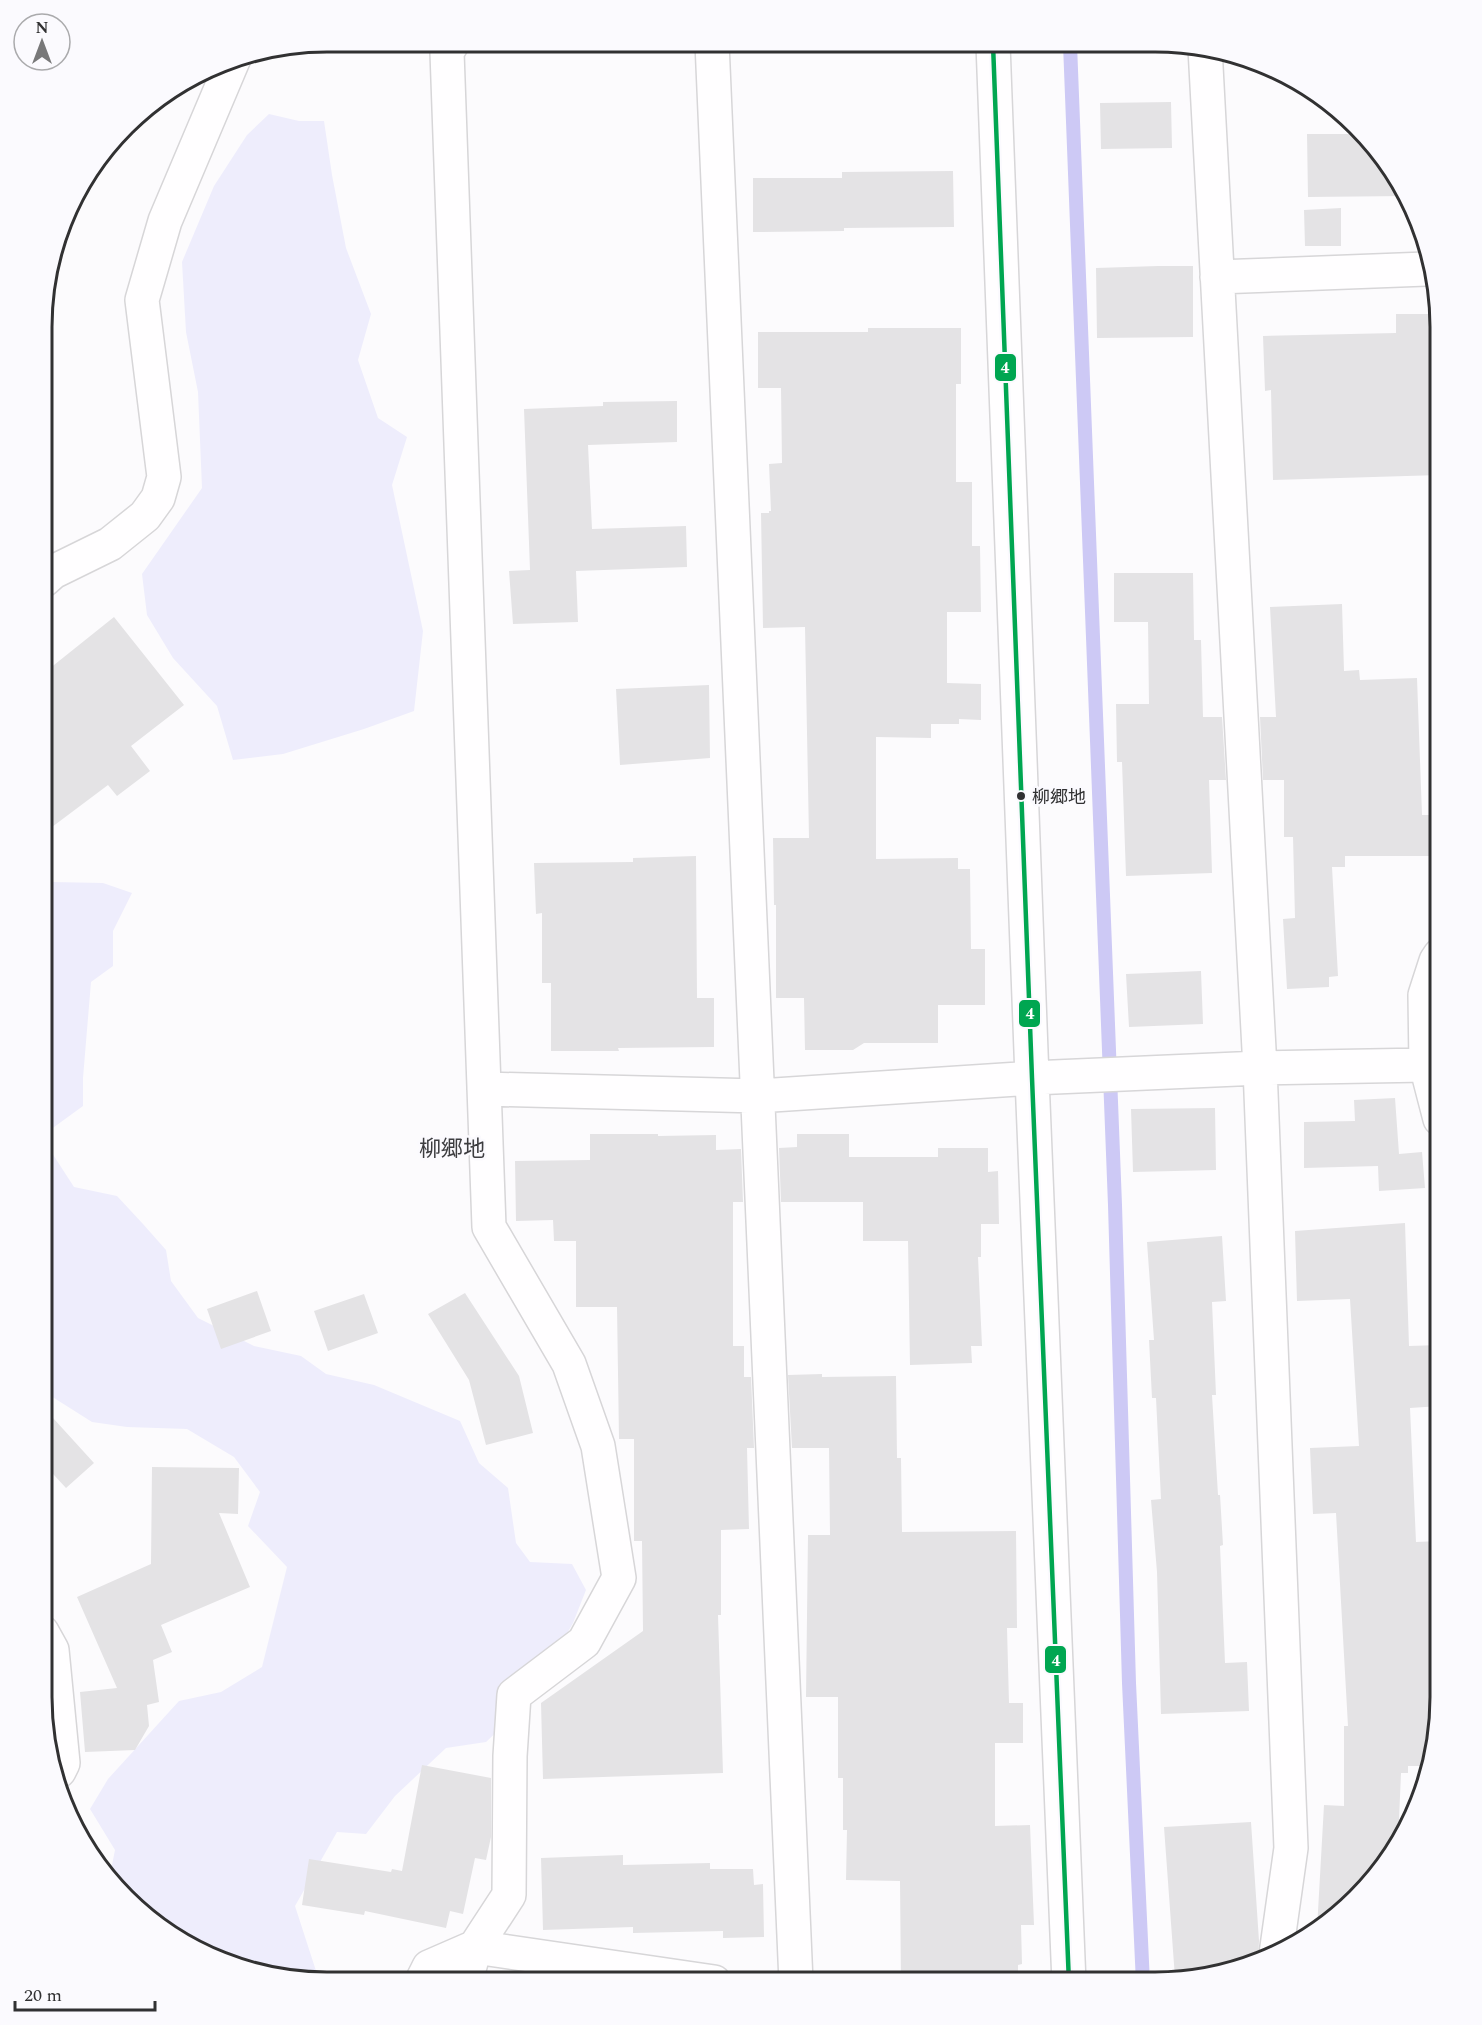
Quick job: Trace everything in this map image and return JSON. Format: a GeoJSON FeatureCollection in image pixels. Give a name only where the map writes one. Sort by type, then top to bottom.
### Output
{"type":"FeatureCollection","features":[{"type":"Feature","properties":{"kind":"street"},"geometry":{"type":"LineString","coordinates":[[447,52],[489,1227],[569,1364],[598,1446],[619,1578],[584,1642],[514,1695],[510,1756],[509,1895],[476,1947],[469,1972]]}},
{"type":"Feature","properties":{"kind":"street"},"geometry":{"type":"LineString","coordinates":[[712,52],[796,1972]]}},
{"type":"Feature","properties":{"kind":"street"},"geometry":{"type":"LineString","coordinates":[[993,52],[1069,1972]]}},
{"type":"Feature","properties":{"kind":"street"},"geometry":{"type":"LineString","coordinates":[[1206,58],[1260,1068],[1291,1848],[1278,1943]]}},
{"type":"Feature","properties":{"kind":"street"},"geometry":{"type":"LineString","coordinates":[[52,573],[110,544],[145,516],[158,498],[164,477],[142,300],[165,221],[229,71]]}},
{"type":"Feature","properties":{"kind":"street"},"geometry":{"type":"LineString","coordinates":[[1217,277],[1423,269]]}},
{"type":"Feature","properties":{"kind":"street"},"geometry":{"type":"LineString","coordinates":[[1430,980],[1425,995],[1426,1065],[1430,1080]]}},
{"type":"Feature","properties":{"kind":"street"},"geometry":{"type":"LineString","coordinates":[[484,1089],[758,1096],[1032,1078],[1260,1068],[1426,1065]]}},
{"type":"Feature","properties":{"kind":"street"},"geometry":{"type":"LineString","coordinates":[[52,1650],[62,1766]]}},
{"type":"Feature","properties":{"kind":"street"},"geometry":{"type":"LineString","coordinates":[[426,1972],[429,1967],[476,1947],[646,1972]]}},
{"type":"Feature","properties":{"kind":"shaded area"},"geometry":{"type":"Polygon","coordinates":[[[269,114],[299,121],[324,121],[346,248],[371,314],[358,360],[378,418],[407,437],[392,485],[423,631],[414,711],[283,754],[233,760],[217,706],[173,658],[147,615],[142,574],[202,488],[198,392],[186,332],[182,262],[214,186],[247,135],[269,114]]]}},
{"type":"Feature","properties":{"kind":"shaded area"},"geometry":{"type":"Polygon","coordinates":[[[52,882],[103,883],[132,893],[113,931],[113,966],[91,982],[83,1078],[83,1106],[52,1129],[52,882]]]}},
{"type":"Feature","properties":{"kind":"shaded area"},"geometry":{"type":"Polygon","coordinates":[[[52,1153],[74,1187],[117,1196],[166,1250],[171,1281],[198,1318],[254,1346],[301,1356],[326,1374],[374,1385],[460,1421],[479,1463],[508,1488],[516,1543],[530,1562],[572,1564],[586,1590],[573,1623],[528,1702],[486,1742],[446,1748],[395,1796],[366,1834],[337,1832],[295,1906],[316,1972],[274,1967],[239,1958],[190,1936],[146,1904],[111,1868],[115,1850],[90,1809],[108,1779],[179,1701],[221,1692],[262,1667],[287,1567],[248,1526],[260,1492],[234,1457],[187,1429],[127,1427],[92,1422],[52,1397],[52,1153]]]}},
{"type":"Feature","properties":{"kind":"building"},"geometry":{"type":"Polygon","coordinates":[[[1171,102],[1172,148],[1101,149],[1100,103],[1171,102]]]}},
{"type":"Feature","properties":{"kind":"building"},"geometry":{"type":"Polygon","coordinates":[[[1307,134],[1350,134],[1373,160],[1396,196],[1308,197],[1307,134]]]}},
{"type":"Feature","properties":{"kind":"building"},"geometry":{"type":"Polygon","coordinates":[[[953,171],[954,227],[753,232],[753,178],[842,178],[842,172],[953,171]]]}},
{"type":"Feature","properties":{"kind":"building"},"geometry":{"type":"Polygon","coordinates":[[[1341,208],[1341,246],[1305,246],[1304,210],[1341,208]]]}},
{"type":"Feature","properties":{"kind":"building"},"geometry":{"type":"Polygon","coordinates":[[[1193,266],[1193,337],[1097,338],[1096,268],[1193,266]]]}},
{"type":"Feature","properties":{"kind":"building"},"geometry":{"type":"Polygon","coordinates":[[[1396,314],[1429,314],[1430,475],[1273,480],[1271,390],[1265,391],[1263,336],[1396,333],[1396,314]]]}},
{"type":"Feature","properties":{"kind":"building"},"geometry":{"type":"Polygon","coordinates":[[[868,328],[961,328],[961,384],[956,384],[956,482],[972,482],[972,546],[980,546],[981,612],[947,612],[947,683],[981,684],[981,720],[959,719],[959,724],[931,724],[931,738],[876,737],[876,859],[958,858],[958,869],[970,869],[971,949],[985,949],[985,1005],[938,1005],[938,1043],[864,1043],[853,1050],[805,1050],[804,998],[776,998],[773,838],[809,838],[805,627],[763,628],[761,513],[771,511],[769,464],[782,463],[781,388],[758,388],[758,332],[868,332],[868,328]]]}},
{"type":"Feature","properties":{"kind":"building"},"geometry":{"type":"Polygon","coordinates":[[[677,401],[677,442],[588,445],[592,529],[686,526],[687,567],[576,571],[578,622],[513,624],[509,571],[530,570],[524,409],[603,406],[603,402],[677,401]]]}},
{"type":"Feature","properties":{"kind":"building"},"geometry":{"type":"Polygon","coordinates":[[[1114,573],[1193,573],[1194,640],[1201,640],[1203,717],[1222,717],[1226,780],[1209,780],[1212,873],[1126,876],[1122,762],[1117,762],[1116,704],[1149,704],[1148,622],[1114,622],[1114,573]]]}},
{"type":"Feature","properties":{"kind":"building"},"geometry":{"type":"Polygon","coordinates":[[[1342,604],[1344,671],[1359,670],[1360,680],[1417,678],[1422,815],[1430,815],[1430,856],[1345,856],[1345,867],[1332,867],[1338,976],[1329,977],[1329,987],[1287,989],[1283,919],[1295,918],[1293,837],[1284,837],[1284,780],[1263,780],[1260,717],[1276,717],[1270,607],[1342,604]]]}},
{"type":"Feature","properties":{"kind":"building"},"geometry":{"type":"Polygon","coordinates":[[[114,617],[184,705],[131,746],[150,771],[117,796],[108,785],[52,827],[52,667],[114,617]]]}},
{"type":"Feature","properties":{"kind":"building"},"geometry":{"type":"Polygon","coordinates":[[[709,685],[710,758],[620,765],[616,689],[709,685]]]}},
{"type":"Feature","properties":{"kind":"building"},"geometry":{"type":"Polygon","coordinates":[[[696,856],[697,998],[714,998],[714,1047],[551,1051],[551,983],[542,983],[542,913],[536,914],[534,863],[633,862],[633,858],[696,856]]]}},
{"type":"Feature","properties":{"kind":"building"},"geometry":{"type":"Polygon","coordinates":[[[1201,971],[1203,1024],[1129,1027],[1126,974],[1201,971]]]}},
{"type":"Feature","properties":{"kind":"building"},"geometry":{"type":"Polygon","coordinates":[[[1395,1098],[1399,1154],[1422,1152],[1425,1188],[1379,1191],[1378,1166],[1304,1168],[1304,1122],[1355,1121],[1354,1100],[1395,1098]]]}},
{"type":"Feature","properties":{"kind":"building"},"geometry":{"type":"Polygon","coordinates":[[[1215,1108],[1216,1170],[1133,1172],[1131,1109],[1215,1108]]]}},
{"type":"Feature","properties":{"kind":"building"},"geometry":{"type":"Polygon","coordinates":[[[590,1134],[716,1135],[716,1150],[741,1149],[743,1202],[733,1202],[733,1346],[744,1346],[744,1377],[751,1377],[754,1448],[747,1448],[749,1529],[721,1530],[721,1615],[718,1615],[723,1773],[543,1779],[541,1703],[643,1631],[642,1541],[634,1541],[634,1439],[619,1439],[617,1307],[576,1307],[576,1241],[554,1241],[553,1220],[516,1221],[515,1161],[590,1160],[590,1134]]]}},
{"type":"Feature","properties":{"kind":"building"},"geometry":{"type":"Polygon","coordinates":[[[797,1134],[849,1134],[849,1157],[938,1157],[938,1148],[988,1148],[988,1172],[998,1171],[999,1224],[981,1224],[981,1257],[978,1257],[982,1346],[971,1346],[972,1363],[910,1365],[908,1241],[863,1241],[863,1202],[781,1202],[779,1148],[797,1147],[797,1134]]]}},
{"type":"Feature","properties":{"kind":"building"},"geometry":{"type":"Polygon","coordinates":[[[1405,1223],[1409,1346],[1430,1345],[1430,1407],[1410,1408],[1416,1542],[1430,1541],[1430,1697],[1424,1751],[1420,1766],[1408,1766],[1408,1773],[1401,1773],[1399,1823],[1393,1835],[1361,1879],[1318,1919],[1324,1805],[1344,1806],[1344,1726],[1348,1726],[1336,1513],[1313,1514],[1310,1448],[1359,1446],[1350,1299],[1297,1301],[1295,1231],[1405,1223]]]}},
{"type":"Feature","properties":{"kind":"building"},"geometry":{"type":"Polygon","coordinates":[[[1222,1236],[1226,1301],[1212,1302],[1216,1395],[1212,1395],[1223,1545],[1220,1546],[1225,1663],[1247,1662],[1249,1711],[1161,1714],[1157,1572],[1151,1500],[1161,1499],[1156,1398],[1152,1398],[1149,1340],[1154,1340],[1147,1242],[1222,1236]]]}},
{"type":"Feature","properties":{"kind":"building"},"geometry":{"type":"Polygon","coordinates":[[[257,1291],[271,1331],[221,1349],[207,1309],[257,1291]]]}},
{"type":"Feature","properties":{"kind":"building"},"geometry":{"type":"Polygon","coordinates":[[[465,1293],[519,1376],[533,1433],[486,1445],[469,1380],[428,1314],[465,1293]]]}},
{"type":"Feature","properties":{"kind":"building"},"geometry":{"type":"Polygon","coordinates":[[[364,1294],[378,1333],[328,1351],[314,1311],[364,1294]]]}},
{"type":"Feature","properties":{"kind":"building"},"geometry":{"type":"Polygon","coordinates":[[[788,1375],[896,1376],[897,1458],[901,1458],[902,1532],[1016,1531],[1017,1628],[1007,1628],[1009,1703],[1023,1703],[1023,1743],[995,1743],[995,1826],[1030,1825],[1034,1925],[1021,1925],[1022,1964],[1018,1965],[1018,1972],[901,1972],[900,1881],[846,1880],[847,1830],[843,1830],[843,1778],[838,1778],[838,1697],[806,1697],[808,1535],[830,1535],[829,1448],[792,1448],[788,1375]]]}},
{"type":"Feature","properties":{"kind":"building"},"geometry":{"type":"Polygon","coordinates":[[[52,1417],[94,1463],[66,1488],[52,1473],[52,1417]]]}},
{"type":"Feature","properties":{"kind":"building"},"geometry":{"type":"Polygon","coordinates":[[[152,1467],[239,1468],[238,1514],[219,1513],[250,1587],[161,1625],[172,1652],[153,1660],[159,1702],[147,1705],[149,1726],[135,1750],[85,1752],[80,1692],[117,1688],[77,1597],[151,1564],[152,1467]]]}},
{"type":"Feature","properties":{"kind":"building"},"geometry":{"type":"Polygon","coordinates":[[[422,1765],[491,1778],[491,1837],[486,1860],[475,1858],[463,1914],[450,1911],[446,1928],[365,1911],[364,1915],[302,1905],[309,1859],[391,1872],[392,1869],[402,1871],[422,1765]]]}},
{"type":"Feature","properties":{"kind":"building"},"geometry":{"type":"Polygon","coordinates":[[[1251,1822],[1258,1952],[1208,1967],[1175,1972],[1164,1827],[1251,1822]]]}},
{"type":"Feature","properties":{"kind":"building"},"geometry":{"type":"Polygon","coordinates":[[[623,1855],[623,1865],[710,1863],[710,1869],[753,1869],[754,1885],[763,1884],[764,1937],[723,1938],[723,1931],[633,1933],[633,1927],[543,1930],[541,1858],[623,1855]]]}},
{"type":"Feature","properties":{"kind":"waterway"},"geometry":{"type":"LineString","coordinates":[[1070,52],[1115,1205],[1129,1683],[1142,1972]]}},
{"type":"Feature","properties":{"kind":"transit line","name":"4"},"geometry":{"type":"LineString","coordinates":[[993,52],[1069,1972]]}},
{"type":"Feature","properties":{"kind":"place","name":"柳郷地"},"geometry":{"type":"Point","coordinates":[1021,796]}},
{"type":"Feature","properties":{"kind":"district","name":"柳郷地"},"geometry":{"type":"Point","coordinates":[452,1148]}}]}
